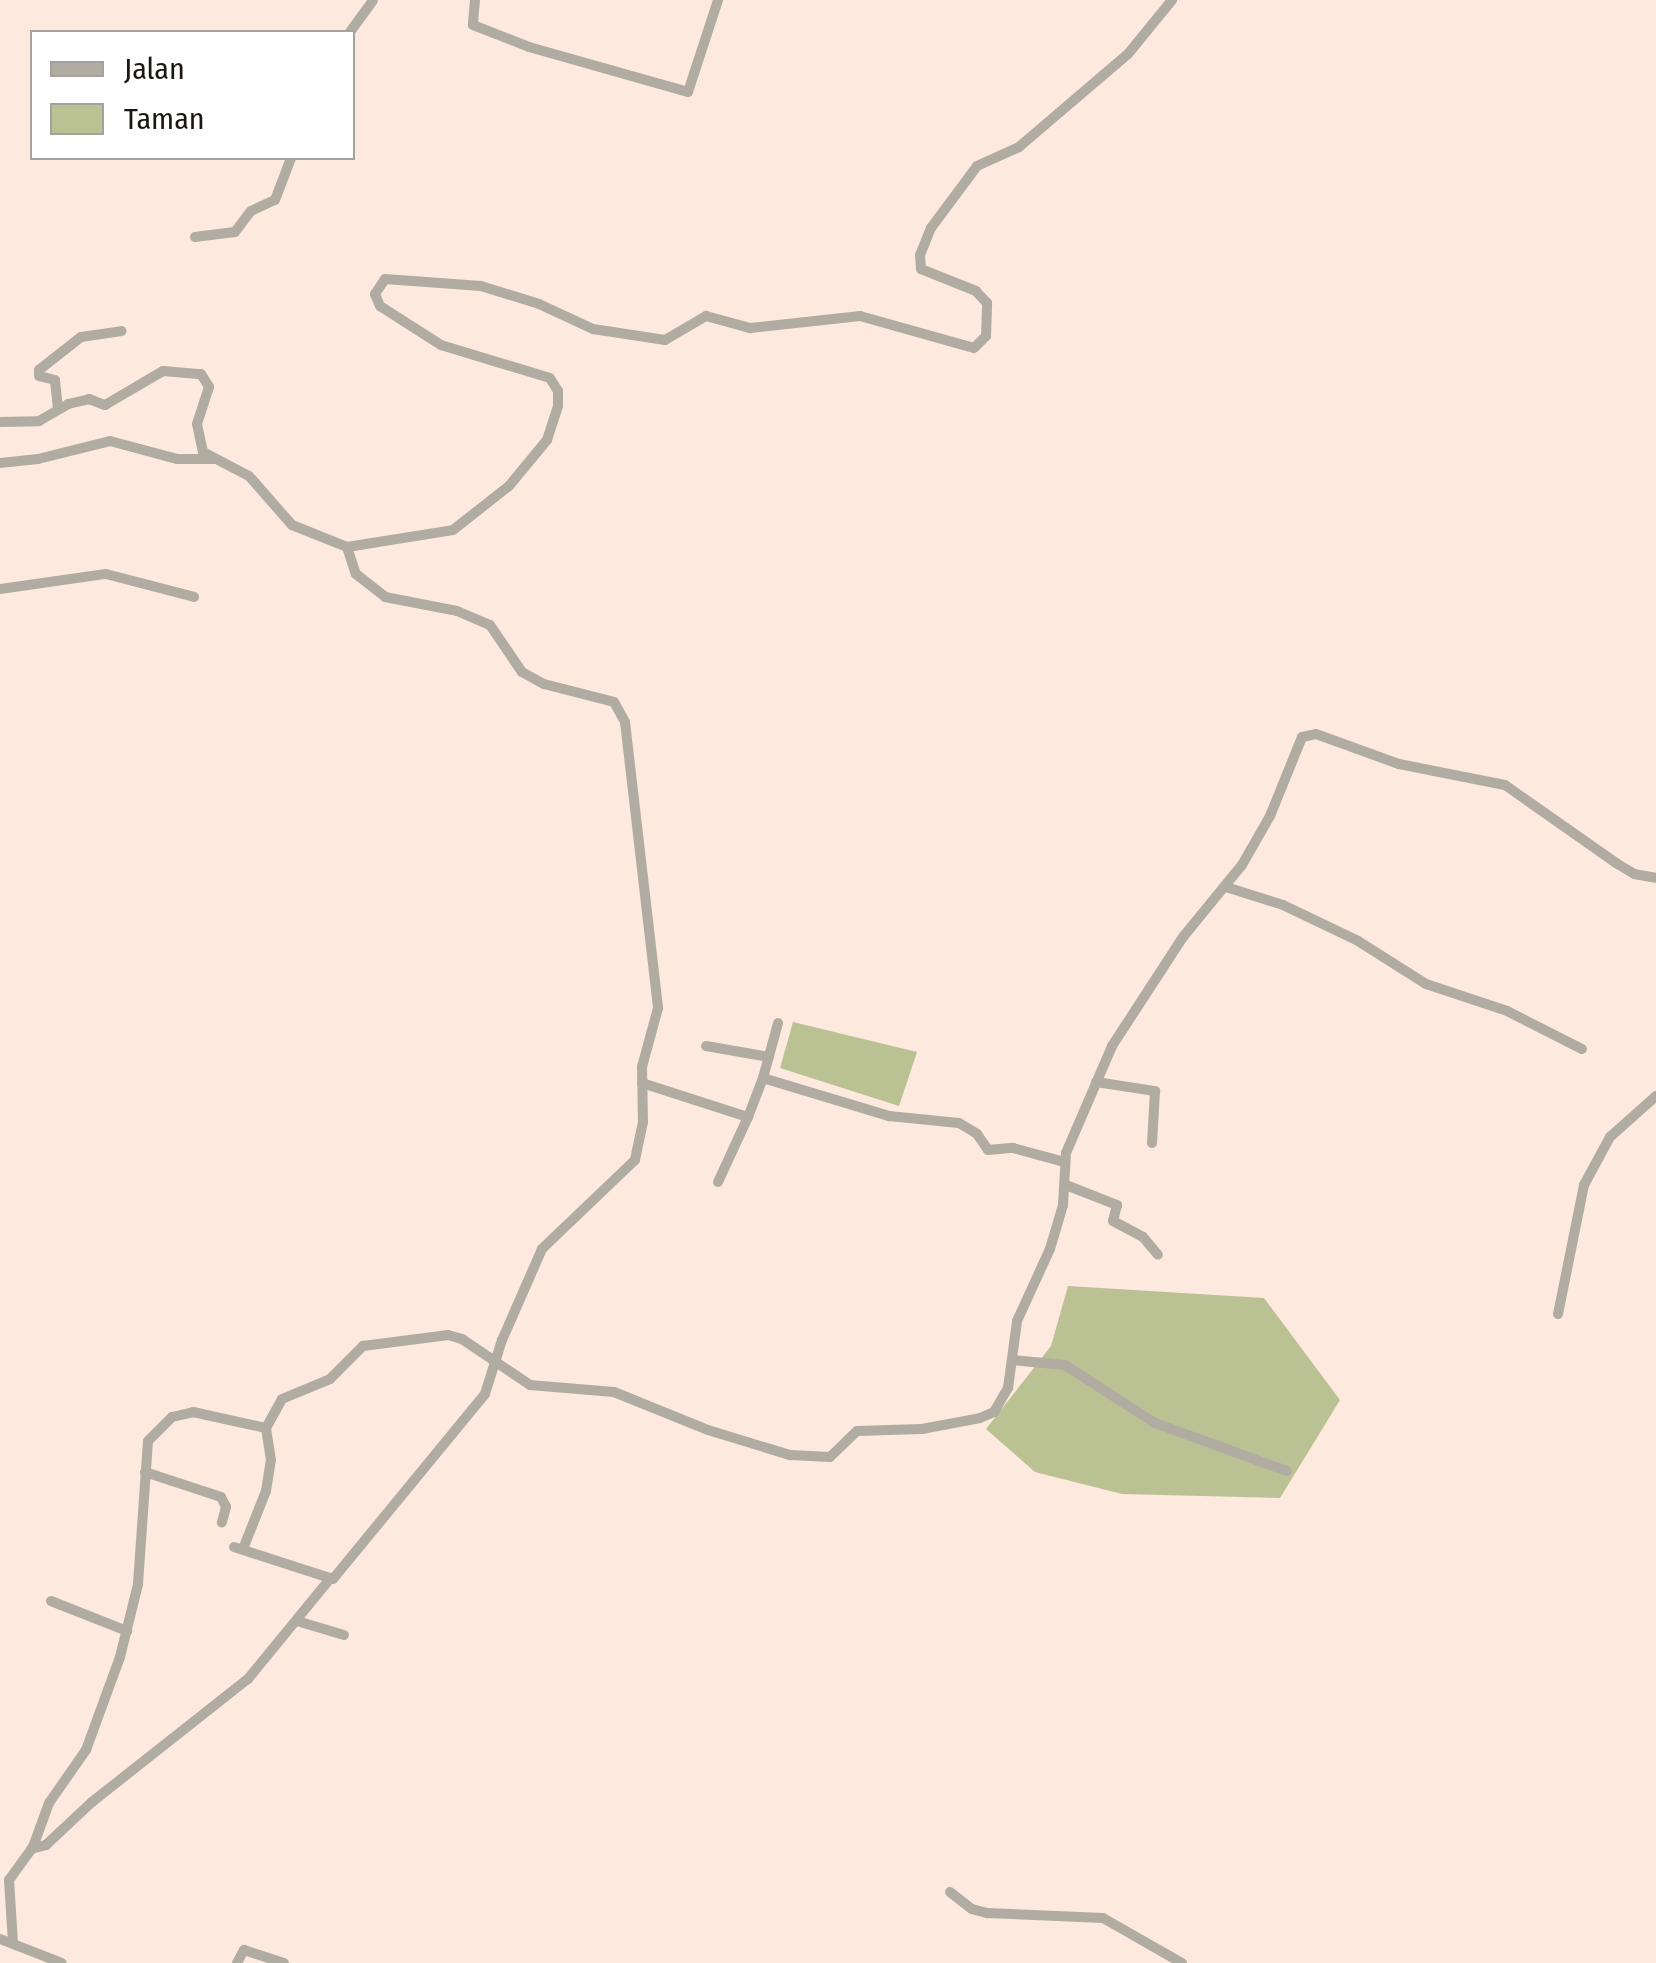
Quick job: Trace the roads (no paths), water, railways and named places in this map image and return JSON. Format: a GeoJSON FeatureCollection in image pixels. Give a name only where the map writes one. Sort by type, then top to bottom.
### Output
{"type":"FeatureCollection","features":[{"type":"Feature","properties":{"kind":"street"},"geometry":{"type":"LineString","coordinates":[[351,30],[372,0]]}},
{"type":"Feature","properties":{"kind":"street"},"geometry":{"type":"LineString","coordinates":[[475,0],[470,22],[483,30],[688,92],[718,0]]}},
{"type":"Feature","properties":{"kind":"street"},"geometry":{"type":"LineString","coordinates":[[0,422],[39,421],[58,409],[89,399],[105,405],[163,371],[195,371],[210,386],[197,424],[199,446],[249,476],[292,525],[347,547],[453,530],[509,486],[548,440],[558,406],[558,391],[550,378],[441,345],[380,306],[375,294],[384,279],[481,286],[539,304],[594,329],[664,340],[706,316],[750,328],[860,316],[972,349],[985,339],[988,307],[976,291],[921,268],[919,259],[931,228],[976,166],[1019,147],[1128,54],[1172,0]]}},
{"type":"Feature","properties":{"kind":"street"},"geometry":{"type":"LineString","coordinates":[[195,237],[236,232],[250,211],[275,200],[290,160]]}},
{"type":"Feature","properties":{"kind":"street"},"geometry":{"type":"LineString","coordinates":[[58,409],[54,380],[38,376],[38,370],[81,337],[122,331]]}},
{"type":"Feature","properties":{"kind":"street"},"geometry":{"type":"LineString","coordinates":[[0,463],[38,459],[110,441],[177,460],[221,458]]}},
{"type":"Feature","properties":{"kind":"street"},"geometry":{"type":"LineString","coordinates":[[31,1850],[46,1845],[92,1802],[248,1679],[485,1394],[502,1340],[542,1250],[635,1160],[643,1122],[642,1083],[657,1017],[657,983],[620,710],[608,700],[544,684],[522,672],[490,624],[457,611],[385,597],[356,574],[347,547]]}},
{"type":"Feature","properties":{"kind":"street"},"geometry":{"type":"LineString","coordinates":[[0,589],[106,574],[194,598]]}},
{"type":"Feature","properties":{"kind":"street"},"geometry":{"type":"LineString","coordinates":[[330,1580],[238,1548],[266,1491],[270,1460],[266,1428],[282,1399],[330,1380],[363,1346],[455,1335],[530,1385],[614,1392],[754,1446],[820,1458],[839,1452],[850,1433],[857,1430],[922,1429],[994,1412],[1008,1388],[1017,1321],[1050,1249],[1066,1185],[1065,1162],[1112,1046],[1155,977],[1226,886],[1270,816],[1307,734],[1400,764],[1505,784],[1616,863],[1634,874],[1656,878]]}},
{"type":"Feature","properties":{"kind":"street"},"geometry":{"type":"LineString","coordinates":[[1226,886],[1280,903],[1358,941],[1437,989],[1508,1011],[1582,1049]]}},
{"type":"Feature","properties":{"kind":"street"},"geometry":{"type":"LineString","coordinates":[[718,1182],[763,1078],[778,1023]]}},
{"type":"Feature","properties":{"kind":"street"},"geometry":{"type":"LineString","coordinates":[[706,1046],[769,1057]]}},
{"type":"Feature","properties":{"kind":"street"},"geometry":{"type":"LineString","coordinates":[[763,1078],[893,1117],[960,1123],[978,1134],[988,1150],[1013,1148],[1065,1162]]}},
{"type":"Feature","properties":{"kind":"street"},"geometry":{"type":"LineString","coordinates":[[1096,1082],[1155,1091],[1152,1143]]}},
{"type":"Feature","properties":{"kind":"street"},"geometry":{"type":"LineString","coordinates":[[642,1083],[748,1117]]}},
{"type":"Feature","properties":{"kind":"street"},"geometry":{"type":"LineString","coordinates":[[1558,1314],[1584,1185],[1610,1138],[1656,1096]]}},
{"type":"Feature","properties":{"kind":"street"},"geometry":{"type":"LineString","coordinates":[[1066,1185],[1117,1204],[1113,1220],[1143,1237],[1149,1250],[1158,1255]]}},
{"type":"Feature","properties":{"kind":"street"},"geometry":{"type":"LineString","coordinates":[[1012,1360],[1065,1365],[1156,1423],[1287,1471]]}},
{"type":"Feature","properties":{"kind":"street"},"geometry":{"type":"LineString","coordinates":[[14,1943],[10,1880],[31,1850],[49,1804],[86,1750],[127,1631],[140,1567],[148,1441],[156,1429],[183,1413],[210,1414],[266,1428]]}},
{"type":"Feature","properties":{"kind":"street"},"geometry":{"type":"LineString","coordinates":[[145,1472],[221,1497],[226,1507],[222,1522]]}},
{"type":"Feature","properties":{"kind":"street"},"geometry":{"type":"LineString","coordinates":[[51,1601],[127,1631]]}},
{"type":"Feature","properties":{"kind":"street"},"geometry":{"type":"LineString","coordinates":[[297,1621],[344,1635]]}},
{"type":"Feature","properties":{"kind":"street"},"geometry":{"type":"LineString","coordinates":[[950,1892],[972,1909],[987,1914],[1103,1918],[1182,1963]]}},
{"type":"Feature","properties":{"kind":"street"},"geometry":{"type":"LineString","coordinates":[[0,1940],[62,1963]]}},
{"type":"Feature","properties":{"kind":"street"},"geometry":{"type":"LineString","coordinates":[[236,1963],[244,1950],[284,1963]]}}]}
